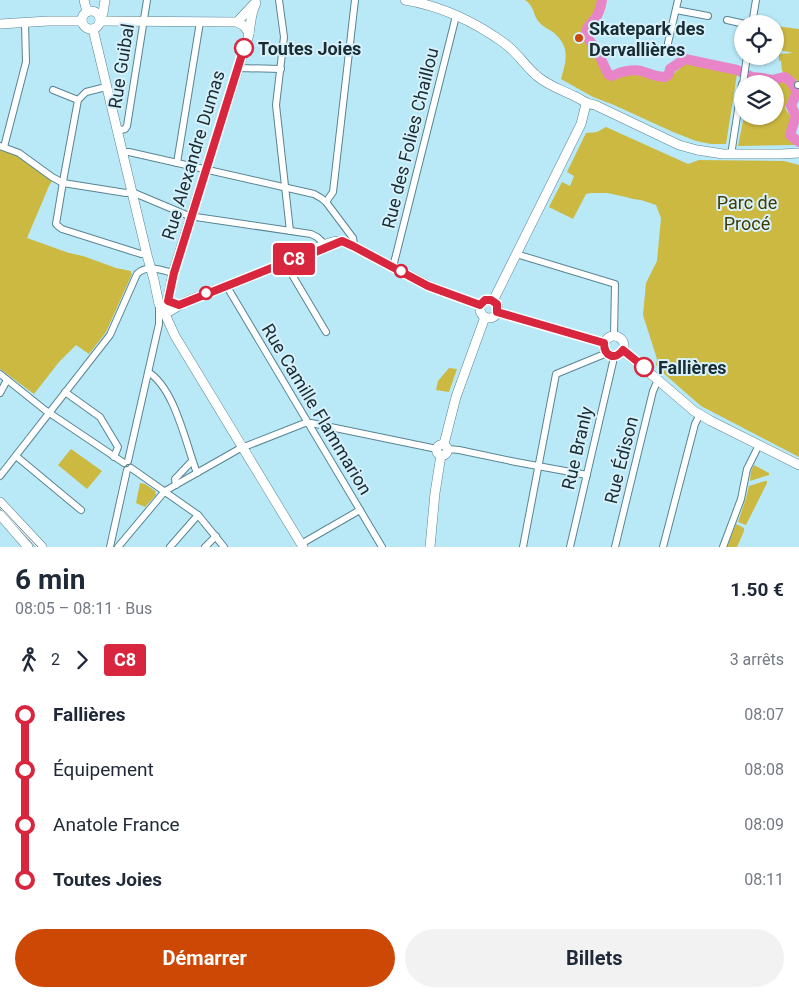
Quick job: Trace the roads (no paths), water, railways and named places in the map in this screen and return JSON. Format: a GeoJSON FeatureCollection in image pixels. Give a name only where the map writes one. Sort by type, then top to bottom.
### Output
{"type":"FeatureCollection","features":[{"type":"Feature","properties":{"kind":"main road"},"geometry":{"type":"LineString","coordinates":[[84,0],[87,12]]}},
{"type":"Feature","properties":{"kind":"main road"},"geometry":{"type":"LineString","coordinates":[[105,0],[103,12],[100,19],[98,26],[88,29],[82,21],[87,12],[94,11],[100,19],[143,22],[237,22],[244,26],[249,33]]}},
{"type":"Feature","properties":{"kind":"main road"},"geometry":{"type":"LineString","coordinates":[[406,0],[433,3],[506,44],[542,80],[580,99],[586,104],[595,105],[679,145],[715,154],[799,153]]}},
{"type":"Feature","properties":{"kind":"main road","name":"Rue Alexandre Dumas"},"geometry":{"type":"LineString","coordinates":[[237,22],[258,1]]}},
{"type":"Feature","properties":{"kind":"main road","name":"Rue Alexandre Dumas"},"geometry":{"type":"LineString","coordinates":[[165,314],[163,302],[170,290],[191,216],[249,33],[252,14],[258,1]]}},
{"type":"Feature","properties":{"kind":"main road"},"geometry":{"type":"LineString","coordinates":[[0,24],[82,21]]}},
{"type":"Feature","properties":{"kind":"main road"},"geometry":{"type":"LineString","coordinates":[[93,29],[154,280],[163,302],[179,305]]}},
{"type":"Feature","properties":{"kind":"main road"},"geometry":{"type":"LineString","coordinates":[[493,301],[581,124],[586,104]]}},
{"type":"Feature","properties":{"kind":"main road"},"geometry":{"type":"LineString","coordinates":[[302,546],[171,328],[165,314],[179,305],[323,245],[341,240],[428,286],[480,305]]}},
{"type":"Feature","properties":{"kind":"main road"},"geometry":{"type":"LineString","coordinates":[[480,305],[486,300],[493,301],[497,306],[497,312],[492,317],[485,317]]}},
{"type":"Feature","properties":{"kind":"main road"},"geometry":{"type":"LineString","coordinates":[[171,328],[179,305]]}},
{"type":"Feature","properties":{"kind":"main road"},"geometry":{"type":"LineString","coordinates":[[480,305],[480,311],[485,317]]}},
{"type":"Feature","properties":{"kind":"main road"},"geometry":{"type":"LineString","coordinates":[[497,312],[604,343]]}},
{"type":"Feature","properties":{"kind":"main road"},"geometry":{"type":"LineString","coordinates":[[430,547],[442,449],[456,397],[485,317]]}},
{"type":"Feature","properties":{"kind":"main road"},"geometry":{"type":"LineString","coordinates":[[614,336],[622,340],[623,350],[620,354],[610,355],[604,349],[604,343],[608,338],[614,336]]}},
{"type":"Feature","properties":{"kind":"main road"},"geometry":{"type":"LineString","coordinates":[[623,350],[700,414],[799,466]]}},
{"type":"Feature","properties":{"kind":"main road"},"geometry":{"type":"LineString","coordinates":[[0,502],[42,547]]}},
{"type":"Feature","properties":{"kind":"main road"},"geometry":{"type":"LineString","coordinates":[[0,515],[28,547]]}},
{"type":"Feature","properties":{"kind":"street","name":"Rue Guibal"},"geometry":{"type":"LineString","coordinates":[[117,131],[125,129],[127,126],[147,0]]}},
{"type":"Feature","properties":{"kind":"street"},"geometry":{"type":"LineString","coordinates":[[279,0],[284,34],[276,103],[290,231]]}},
{"type":"Feature","properties":{"kind":"street"},"geometry":{"type":"LineString","coordinates":[[326,202],[333,192],[355,0]]}},
{"type":"Feature","properties":{"kind":"street"},"geometry":{"type":"LineString","coordinates":[[668,50],[678,0]]}},
{"type":"Feature","properties":{"kind":"street"},"geometry":{"type":"LineString","coordinates":[[754,15],[756,0]]}},
{"type":"Feature","properties":{"kind":"street"},"geometry":{"type":"LineString","coordinates":[[676,10],[708,16]]}},
{"type":"Feature","properties":{"kind":"street","name":"Rue des Folies Chaillou"},"geometry":{"type":"LineString","coordinates":[[393,267],[456,16]]}},
{"type":"Feature","properties":{"kind":"street"},"geometry":{"type":"LineString","coordinates":[[727,20],[734,22]]}},
{"type":"Feature","properties":{"kind":"street"},"geometry":{"type":"LineString","coordinates":[[177,163],[200,22]]}},
{"type":"Feature","properties":{"kind":"street"},"geometry":{"type":"LineString","coordinates":[[25,23],[26,62],[2,147],[19,153],[63,183],[126,193],[132,192],[191,216],[311,234],[323,245]]}},
{"type":"Feature","properties":{"kind":"street"},"geometry":{"type":"LineString","coordinates":[[238,68],[281,69]]}},
{"type":"Feature","properties":{"kind":"street"},"geometry":{"type":"LineString","coordinates":[[106,87],[86,92],[78,100],[56,220],[58,226],[147,254]]}},
{"type":"Feature","properties":{"kind":"street"},"geometry":{"type":"LineString","coordinates":[[53,90],[78,100]]}},
{"type":"Feature","properties":{"kind":"street"},"geometry":{"type":"LineString","coordinates":[[731,154],[736,125]]}},
{"type":"Feature","properties":{"kind":"street"},"geometry":{"type":"LineString","coordinates":[[123,152],[314,194],[326,202],[354,241],[353,246]]}},
{"type":"Feature","properties":{"kind":"street"},"geometry":{"type":"LineString","coordinates":[[338,218],[344,230],[341,240]]}},
{"type":"Feature","properties":{"kind":"street"},"geometry":{"type":"LineString","coordinates":[[516,254],[615,284],[614,336]]}},
{"type":"Feature","properties":{"kind":"street"},"geometry":{"type":"LineString","coordinates":[[290,260],[291,272],[326,332]]}},
{"type":"Feature","properties":{"kind":"street"},"geometry":{"type":"LineString","coordinates":[[0,476],[110,335],[137,274],[148,268],[174,273]]}},
{"type":"Feature","properties":{"kind":"street","name":"Rue Camille Flammarion"},"geometry":{"type":"LineString","coordinates":[[226,286],[382,547]]}},
{"type":"Feature","properties":{"kind":"street"},"geometry":{"type":"LineString","coordinates":[[163,302],[148,372],[123,468],[129,469],[165,491],[198,515],[224,547]]}},
{"type":"Feature","properties":{"kind":"street"},"geometry":{"type":"LineString","coordinates":[[158,326],[165,314]]}},
{"type":"Feature","properties":{"kind":"street"},"geometry":{"type":"LineString","coordinates":[[158,326],[171,328]]}},
{"type":"Feature","properties":{"kind":"street"},"geometry":{"type":"LineString","coordinates":[[523,547],[556,374],[610,355]]}},
{"type":"Feature","properties":{"kind":"street","name":"Rue Branly"},"geometry":{"type":"LineString","coordinates":[[570,547],[613,362],[610,355]]}},
{"type":"Feature","properties":{"kind":"street"},"geometry":{"type":"LineString","coordinates":[[148,372],[155,376],[171,400],[197,474]]}},
{"type":"Feature","properties":{"kind":"street"},"geometry":{"type":"LineString","coordinates":[[0,374],[49,412],[114,457],[126,462]]}},
{"type":"Feature","properties":{"kind":"street"},"geometry":{"type":"LineString","coordinates":[[0,393],[7,380]]}},
{"type":"Feature","properties":{"kind":"street","name":"Rue Édison"},"geometry":{"type":"LineString","coordinates":[[615,547],[653,390],[658,380]]}},
{"type":"Feature","properties":{"kind":"street"},"geometry":{"type":"LineString","coordinates":[[65,392],[100,417],[118,447],[114,457]]}},
{"type":"Feature","properties":{"kind":"street"},"geometry":{"type":"LineString","coordinates":[[663,547],[695,424],[700,414]]}},
{"type":"Feature","properties":{"kind":"street"},"geometry":{"type":"LineString","coordinates":[[118,547],[165,491],[243,448],[308,423],[586,474]]}},
{"type":"Feature","properties":{"kind":"street"},"geometry":{"type":"LineString","coordinates":[[723,547],[741,499],[747,469],[759,445]]}},
{"type":"Feature","properties":{"kind":"street"},"geometry":{"type":"LineString","coordinates":[[16,456],[81,510]]}},
{"type":"Feature","properties":{"kind":"street"},"geometry":{"type":"LineString","coordinates":[[176,485],[175,479],[192,461]]}},
{"type":"Feature","properties":{"kind":"street"},"geometry":{"type":"LineString","coordinates":[[110,547],[129,469]]}},
{"type":"Feature","properties":{"kind":"street"},"geometry":{"type":"LineString","coordinates":[[302,546],[360,510]]}},
{"type":"Feature","properties":{"kind":"street"},"geometry":{"type":"LineString","coordinates":[[170,547],[198,515]]}},
{"type":"Feature","properties":{"kind":"street"},"geometry":{"type":"LineString","coordinates":[[113,533],[122,536],[128,535]]}},
{"type":"Feature","properties":{"kind":"street"},"geometry":{"type":"LineString","coordinates":[[205,547],[216,536]]}},
{"type":"Feature","properties":{"kind":"waterway"},"geometry":{"type":"LineString","coordinates":[[602,0],[598,14],[587,29],[586,36],[597,50],[608,74],[612,76],[626,71],[637,70],[665,77],[669,74],[670,69],[685,59],[737,70],[752,77],[772,80],[784,77],[792,84],[796,91],[796,96],[791,106],[796,116],[790,135],[799,142]]}},
{"type":"Feature","properties":{"kind":"tram line"},"geometry":{"type":"LineString","coordinates":[[0,507],[38,547]]}},
{"type":"Feature","properties":{"kind":"place","name":"Skatepark des Dervallières"},"geometry":{"type":"Point","coordinates":[579,38]}},
{"type":"Feature","properties":{"kind":"place","name":"Toutes Joies"},"geometry":{"type":"Point","coordinates":[244,48]}},
{"type":"Feature","properties":{"kind":"place","name":"Fallières"},"geometry":{"type":"Point","coordinates":[644,367]}},
{"type":"Feature","properties":{"kind":"park label","name":"Parc de Procé"},"geometry":{"type":"Point","coordinates":[747,212]}}]}
